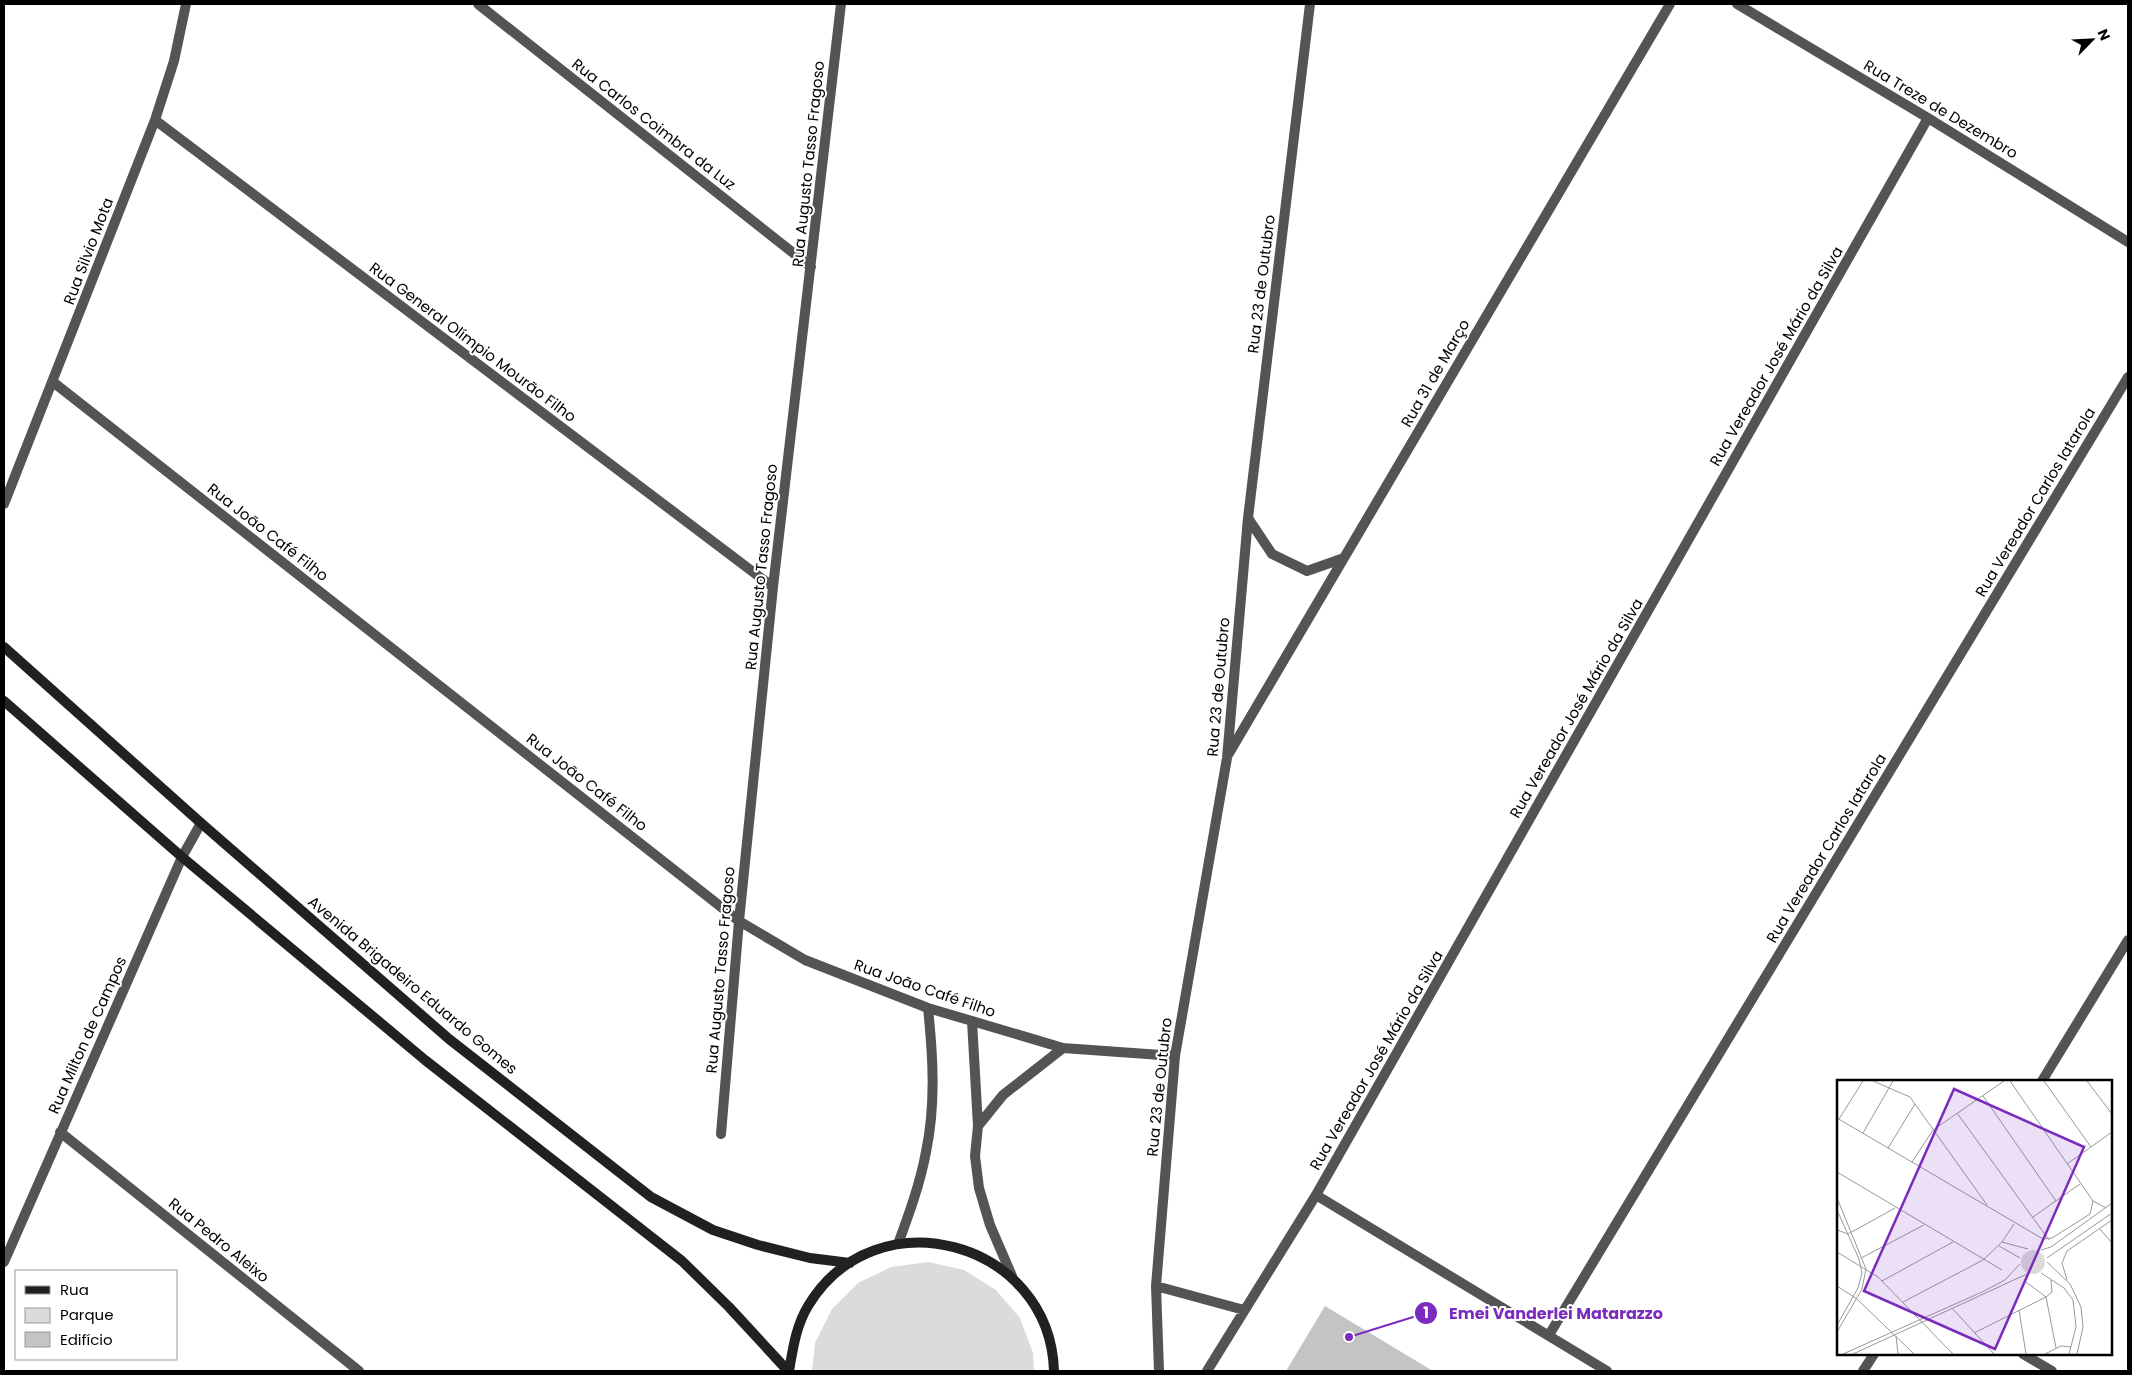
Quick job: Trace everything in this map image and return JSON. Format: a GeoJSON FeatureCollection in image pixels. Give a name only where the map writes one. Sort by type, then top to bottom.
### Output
{"type":"FeatureCollection","features":[{"type":"Feature","properties":{"kind":"main road","name":"Avenida Brigadeiro Eduardo Gomes"},"geometry":{"type":"LineString","coordinates":[[4,647],[201,823],[449,1039],[650,1197],[713,1230],[758,1245],[810,1258],[850,1263]]}},
{"type":"Feature","properties":{"kind":"main road"},"geometry":{"type":"LineString","coordinates":[[4,701],[182,856],[425,1060],[682,1261],[729,1307],[789,1371]]}},
{"type":"Feature","properties":{"kind":"main road"},"geometry":{"type":"LineString","coordinates":[[789,1371],[794,1338],[808,1306],[830,1279],[850,1263],[873,1251],[898,1244],[939,1243],[978,1254],[1012,1276],[1038,1308],[1053,1349],[1054,1371]]}},
{"type":"Feature","properties":{"kind":"street","name":"Rua Silvio Mota"},"geometry":{"type":"LineString","coordinates":[[4,504],[154,120],[174,60],[186,4]]}},
{"type":"Feature","properties":{"kind":"street","name":"Rua Carlos Coimbra da Luz"},"geometry":{"type":"LineString","coordinates":[[478,4],[811,267]]}},
{"type":"Feature","properties":{"kind":"street","name":"Rua Augusto Tasso Fragoso"},"geometry":{"type":"LineString","coordinates":[[721,1134],[739,921],[773,587],[841,4]]}},
{"type":"Feature","properties":{"kind":"street","name":"Rua 23 de Outubro"},"geometry":{"type":"LineString","coordinates":[[1159,1371],[1156,1286],[1174,1056],[1227,758],[1248,518],[1310,4]]}},
{"type":"Feature","properties":{"kind":"street","name":"Rua 31 de Março"},"geometry":{"type":"LineString","coordinates":[[1227,758],[1670,4]]}},
{"type":"Feature","properties":{"kind":"street","name":"Rua Treze de Dezembro"},"geometry":{"type":"LineString","coordinates":[[1738,4],[1928,118],[2128,242]]}},
{"type":"Feature","properties":{"kind":"street","name":"Rua Vereador José Mário da Silva"},"geometry":{"type":"LineString","coordinates":[[1207,1371],[1316,1195],[1928,118]]}},
{"type":"Feature","properties":{"kind":"street","name":"Rua General Olímpio Mourão Filho"},"geometry":{"type":"LineString","coordinates":[[154,120],[773,587]]}},
{"type":"Feature","properties":{"kind":"street","name":"Rua Vereador Carlos Iatarola"},"geometry":{"type":"LineString","coordinates":[[1549,1336],[2128,377]]}},
{"type":"Feature","properties":{"kind":"street","name":"Rua João Café Filho"},"geometry":{"type":"LineString","coordinates":[[53,382],[739,921],[804,960],[928,1008],[1063,1048],[1174,1056]]}},
{"type":"Feature","properties":{"kind":"street"},"geometry":{"type":"LineString","coordinates":[[1248,518],[1272,554],[1307,571],[1344,558]]}},
{"type":"Feature","properties":{"kind":"street","name":"Rua Milton de Campos"},"geometry":{"type":"LineString","coordinates":[[4,1262],[182,856],[201,823]]}},
{"type":"Feature","properties":{"kind":"street"},"geometry":{"type":"LineString","coordinates":[[2043,1080],[2128,940]]}},
{"type":"Feature","properties":{"kind":"street"},"geometry":{"type":"LineString","coordinates":[[898,1244],[915,1198],[927,1151],[932,1104],[933,1056],[928,1008]]}},
{"type":"Feature","properties":{"kind":"street"},"geometry":{"type":"LineString","coordinates":[[972,1021],[978,1126],[975,1156],[979,1188],[990,1225],[1012,1276]]}},
{"type":"Feature","properties":{"kind":"street"},"geometry":{"type":"LineString","coordinates":[[978,1126],[1003,1095],[1063,1048]]}},
{"type":"Feature","properties":{"kind":"street","name":"Rua Pedro Aleixo"},"geometry":{"type":"LineString","coordinates":[[60,1132],[359,1371]]}},
{"type":"Feature","properties":{"kind":"street"},"geometry":{"type":"LineString","coordinates":[[1316,1195],[1607,1371]]}},
{"type":"Feature","properties":{"kind":"street"},"geometry":{"type":"LineString","coordinates":[[1156,1286],[1244,1310]]}},
{"type":"Feature","properties":{"kind":"street"},"geometry":{"type":"LineString","coordinates":[[1863,1371],[1873,1355]]}},
{"type":"Feature","properties":{"kind":"street"},"geometry":{"type":"LineString","coordinates":[[2025,1355],[2052,1371]]}},
{"type":"Feature","properties":{"kind":"green space"},"geometry":{"type":"Polygon","coordinates":[[[928,1262],[964,1270],[996,1290],[1020,1318],[1033,1353],[1034,1371],[812,1371],[815,1343],[832,1309],[858,1283],[891,1267],[928,1262]]]}},
{"type":"Feature","properties":{"kind":"building"},"geometry":{"type":"Polygon","coordinates":[[[1325,1306],[1433,1371],[1286,1371],[1325,1306]]]}},
{"type":"Feature","properties":{"kind":"place","name":"Emei Vanderlei Matarazzo"},"geometry":{"type":"Point","coordinates":[1349,1337]}}]}
